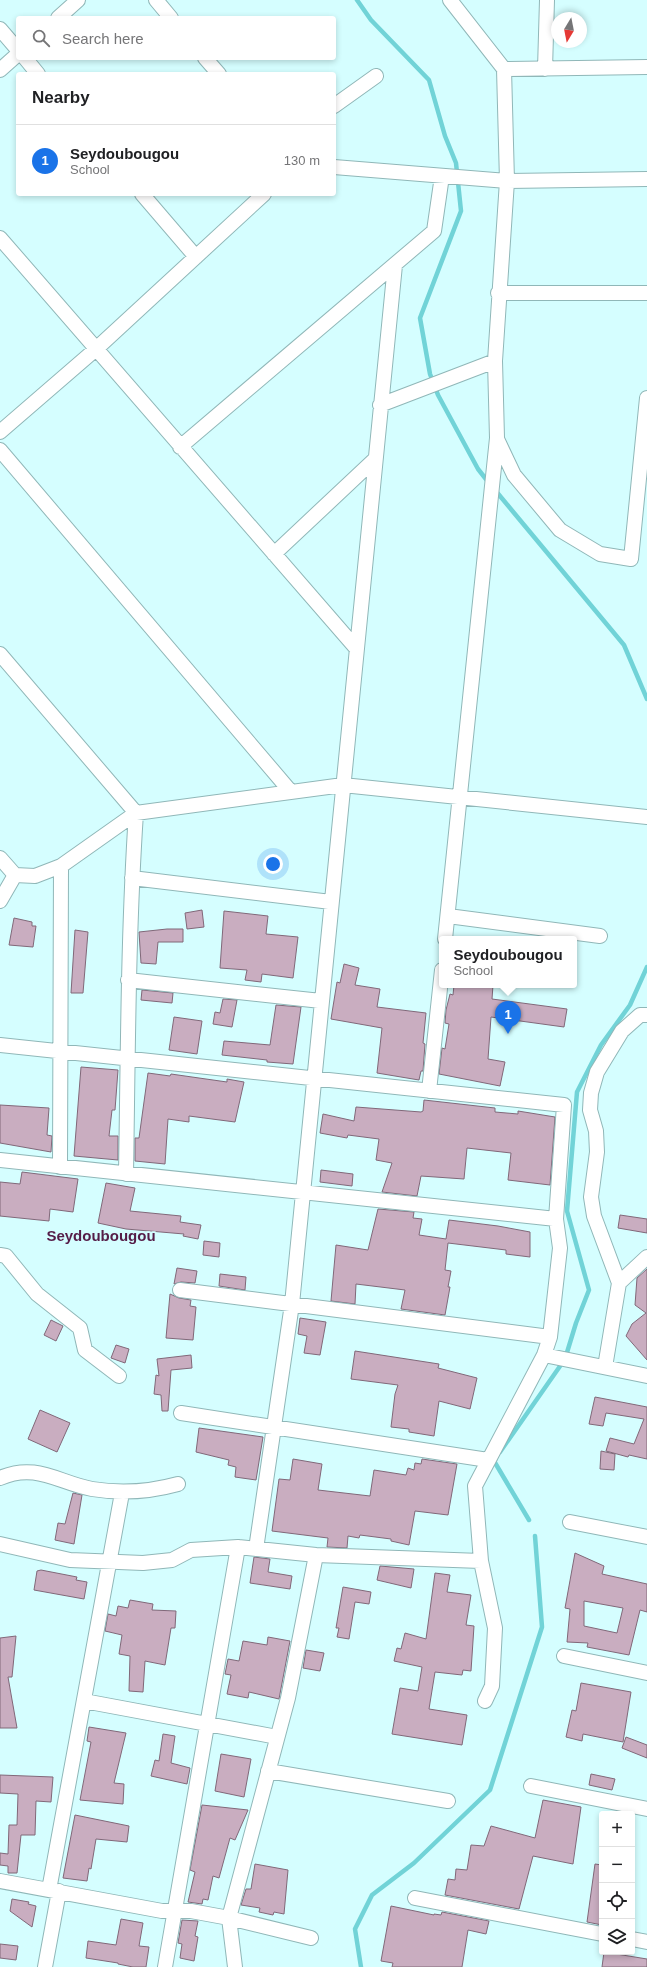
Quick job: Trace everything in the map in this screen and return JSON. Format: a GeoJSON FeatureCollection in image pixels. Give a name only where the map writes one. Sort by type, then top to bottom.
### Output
{"type":"FeatureCollection","features":[{"type":"Feature","properties":{"kind":"street"},"geometry":{"type":"LineString","coordinates":[[60,16],[78,0]]}},
{"type":"Feature","properties":{"kind":"street"},"geometry":{"type":"LineString","coordinates":[[156,0],[169,16]]}},
{"type":"Feature","properties":{"kind":"street"},"geometry":{"type":"LineString","coordinates":[[445,936],[497,438],[495,361],[498,293],[507,181],[504,69],[450,0]]}},
{"type":"Feature","properties":{"kind":"street"},"geometry":{"type":"LineString","coordinates":[[545,69],[547,0]]}},
{"type":"Feature","properties":{"kind":"street"},"geometry":{"type":"LineString","coordinates":[[0,29],[16,48]]}},
{"type":"Feature","properties":{"kind":"street"},"geometry":{"type":"LineString","coordinates":[[0,70],[16,56]]}},
{"type":"Feature","properties":{"kind":"street"},"geometry":{"type":"LineString","coordinates":[[27,60],[36,72]]}},
{"type":"Feature","properties":{"kind":"street"},"geometry":{"type":"LineString","coordinates":[[207,60],[217,72]]}},
{"type":"Feature","properties":{"kind":"street"},"geometry":{"type":"LineString","coordinates":[[504,69],[647,67]]}},
{"type":"Feature","properties":{"kind":"street"},"geometry":{"type":"LineString","coordinates":[[336,105],[376,76]]}},
{"type":"Feature","properties":{"kind":"street"},"geometry":{"type":"LineString","coordinates":[[336,167],[507,181],[647,179]]}},
{"type":"Feature","properties":{"kind":"street"},"geometry":{"type":"LineString","coordinates":[[180,446],[434,232],[442,176]]}},
{"type":"Feature","properties":{"kind":"street"},"geometry":{"type":"LineString","coordinates":[[144,196],[196,257]]}},
{"type":"Feature","properties":{"kind":"street"},"geometry":{"type":"LineString","coordinates":[[0,432],[96,349],[262,196]]}},
{"type":"Feature","properties":{"kind":"street"},"geometry":{"type":"LineString","coordinates":[[0,238],[356,648]]}},
{"type":"Feature","properties":{"kind":"street"},"geometry":{"type":"LineString","coordinates":[[256,1549],[292,1304],[374,460],[395,266]]}},
{"type":"Feature","properties":{"kind":"street"},"geometry":{"type":"LineString","coordinates":[[498,293],[647,292]]}},
{"type":"Feature","properties":{"kind":"street"},"geometry":{"type":"LineString","coordinates":[[380,405],[495,361]]}},
{"type":"Feature","properties":{"kind":"street"},"geometry":{"type":"LineString","coordinates":[[497,438],[514,475],[560,530],[600,554],[631,559],[647,398]]}},
{"type":"Feature","properties":{"kind":"street"},"geometry":{"type":"LineString","coordinates":[[0,450],[291,792]]}},
{"type":"Feature","properties":{"kind":"street"},"geometry":{"type":"LineString","coordinates":[[274,554],[374,460]]}},
{"type":"Feature","properties":{"kind":"street"},"geometry":{"type":"LineString","coordinates":[[0,654],[136,813],[128,980],[126,1174]]}},
{"type":"Feature","properties":{"kind":"street"},"geometry":{"type":"LineString","coordinates":[[0,858],[15,875],[35,876],[61,866],[136,813],[342,785],[647,816]]}},
{"type":"Feature","properties":{"kind":"street"},"geometry":{"type":"LineString","coordinates":[[60,1167],[61,866]]}},
{"type":"Feature","properties":{"kind":"street"},"geometry":{"type":"LineString","coordinates":[[0,902],[15,875]]}},
{"type":"Feature","properties":{"kind":"street"},"geometry":{"type":"LineString","coordinates":[[132,878],[331,902]]}},
{"type":"Feature","properties":{"kind":"street"},"geometry":{"type":"LineString","coordinates":[[448,916],[600,936]]}},
{"type":"Feature","properties":{"kind":"street"},"geometry":{"type":"LineString","coordinates":[[128,980],[321,1001]]}},
{"type":"Feature","properties":{"kind":"street"},"geometry":{"type":"LineString","coordinates":[[430,1091],[440,988]]}},
{"type":"Feature","properties":{"kind":"street"},"geometry":{"type":"LineString","coordinates":[[605,1367],[619,1283],[594,1216],[591,1197],[597,1152],[596,1131],[590,1110],[591,1093],[597,1072],[622,1031],[640,1015],[647,1015]]}},
{"type":"Feature","properties":{"kind":"street"},"geometry":{"type":"LineString","coordinates":[[0,1045],[564,1105],[556,1219],[560,1248],[550,1337],[544,1355],[475,1486],[481,1561],[495,1621],[496,1642],[492,1686],[485,1701]]}},
{"type":"Feature","properties":{"kind":"street"},"geometry":{"type":"LineString","coordinates":[[0,1160],[556,1219]]}},
{"type":"Feature","properties":{"kind":"street"},"geometry":{"type":"LineString","coordinates":[[0,1255],[6,1256],[38,1294],[80,1328],[85,1350],[119,1376]]}},
{"type":"Feature","properties":{"kind":"street"},"geometry":{"type":"LineString","coordinates":[[619,1283],[647,1257]]}},
{"type":"Feature","properties":{"kind":"street"},"geometry":{"type":"LineString","coordinates":[[180,1290],[550,1337]]}},
{"type":"Feature","properties":{"kind":"street"},"geometry":{"type":"LineString","coordinates":[[544,1355],[647,1376]]}},
{"type":"Feature","properties":{"kind":"street"},"geometry":{"type":"LineString","coordinates":[[181,1413],[488,1460]]}},
{"type":"Feature","properties":{"kind":"street"},"geometry":{"type":"LineString","coordinates":[[0,1478],[21,1471],[48,1475],[91,1488],[122,1493],[158,1490],[178,1484]]}},
{"type":"Feature","properties":{"kind":"street"},"geometry":{"type":"LineString","coordinates":[[45,1967],[54,1891],[84,1701],[122,1493]]}},
{"type":"Feature","properties":{"kind":"street"},"geometry":{"type":"LineString","coordinates":[[570,1522],[647,1537]]}},
{"type":"Feature","properties":{"kind":"street"},"geometry":{"type":"LineString","coordinates":[[0,1544],[70,1560],[109,1562],[143,1563],[172,1560],[191,1550],[238,1547],[316,1555],[481,1561]]}},
{"type":"Feature","properties":{"kind":"street"},"geometry":{"type":"LineString","coordinates":[[165,1967],[238,1547]]}},
{"type":"Feature","properties":{"kind":"street"},"geometry":{"type":"LineString","coordinates":[[235,1967],[229,1918],[288,1698],[316,1555]]}},
{"type":"Feature","properties":{"kind":"street"},"geometry":{"type":"LineString","coordinates":[[564,1656],[647,1673]]}},
{"type":"Feature","properties":{"kind":"street"},"geometry":{"type":"LineString","coordinates":[[84,1701],[277,1737]]}},
{"type":"Feature","properties":{"kind":"street"},"geometry":{"type":"LineString","coordinates":[[268,1771],[448,1801]]}},
{"type":"Feature","properties":{"kind":"street"},"geometry":{"type":"LineString","coordinates":[[531,1786],[647,1809]]}},
{"type":"Feature","properties":{"kind":"street"},"geometry":{"type":"LineString","coordinates":[[0,1881],[162,1911],[191,1911],[229,1918],[311,1938]]}},
{"type":"Feature","properties":{"kind":"street"},"geometry":{"type":"LineString","coordinates":[[415,1898],[599,1933]]}},
{"type":"Feature","properties":{"kind":"street"},"geometry":{"type":"LineString","coordinates":[[635,1940],[647,1942]]}},
{"type":"Feature","properties":{"kind":"building"},"geometry":{"type":"Polygon","coordinates":[[[202,910],[204,927],[187,929],[185,913],[202,910]]]}},
{"type":"Feature","properties":{"kind":"building"},"geometry":{"type":"Polygon","coordinates":[[[224,911],[268,916],[266,934],[298,937],[293,978],[262,974],[261,982],[245,980],[247,970],[220,968],[224,911]]]}},
{"type":"Feature","properties":{"kind":"building"},"geometry":{"type":"Polygon","coordinates":[[[14,918],[32,922],[32,926],[36,926],[33,947],[9,945],[14,918]]]}},
{"type":"Feature","properties":{"kind":"building"},"geometry":{"type":"Polygon","coordinates":[[[183,929],[183,942],[158,942],[156,964],[141,963],[139,932],[183,929]]]}},
{"type":"Feature","properties":{"kind":"building"},"geometry":{"type":"Polygon","coordinates":[[[75,930],[88,932],[83,993],[71,993],[75,930]]]}},
{"type":"Feature","properties":{"kind":"building"},"geometry":{"type":"Polygon","coordinates":[[[344,964],[359,968],[355,985],[380,989],[377,1007],[426,1013],[423,1043],[425,1044],[423,1071],[421,1071],[419,1080],[377,1073],[382,1028],[331,1019],[337,982],[340,983],[344,964]]]}},
{"type":"Feature","properties":{"kind":"building"},"geometry":{"type":"Polygon","coordinates":[[[454,988],[493,988],[492,999],[567,1009],[564,1027],[491,1017],[488,1059],[505,1062],[500,1086],[439,1074],[442,1048],[445,1049],[449,1024],[445,1023],[446,1010],[450,994],[453,995],[454,988]]]}},
{"type":"Feature","properties":{"kind":"building"},"geometry":{"type":"Polygon","coordinates":[[[142,990],[173,993],[172,1003],[141,1000],[142,990]]]}},
{"type":"Feature","properties":{"kind":"building"},"geometry":{"type":"Polygon","coordinates":[[[223,999],[237,1000],[232,1027],[213,1024],[215,1012],[220,1013],[223,999]]]}},
{"type":"Feature","properties":{"kind":"building"},"geometry":{"type":"Polygon","coordinates":[[[276,1005],[301,1007],[293,1064],[267,1062],[267,1060],[222,1055],[224,1041],[270,1045],[276,1005]]]}},
{"type":"Feature","properties":{"kind":"building"},"geometry":{"type":"Polygon","coordinates":[[[174,1017],[202,1021],[197,1054],[169,1050],[174,1017]]]}},
{"type":"Feature","properties":{"kind":"building"},"geometry":{"type":"Polygon","coordinates":[[[81,1067],[118,1070],[115,1110],[112,1110],[109,1136],[118,1136],[118,1160],[74,1156],[81,1067]]]}},
{"type":"Feature","properties":{"kind":"building"},"geometry":{"type":"Polygon","coordinates":[[[148,1073],[170,1076],[171,1074],[227,1082],[227,1079],[244,1082],[235,1122],[189,1116],[189,1122],[168,1119],[165,1164],[135,1161],[135,1138],[139,1138],[148,1073]]]}},
{"type":"Feature","properties":{"kind":"building"},"geometry":{"type":"Polygon","coordinates":[[[424,1100],[495,1108],[495,1112],[518,1114],[518,1111],[555,1117],[550,1185],[508,1180],[511,1153],[467,1148],[464,1179],[421,1176],[417,1196],[382,1192],[392,1163],[376,1160],[379,1139],[348,1135],[347,1138],[320,1133],[323,1114],[354,1121],[356,1107],[421,1112],[423,1111],[424,1100]]]}},
{"type":"Feature","properties":{"kind":"building"},"geometry":{"type":"Polygon","coordinates":[[[0,1105],[49,1108],[47,1135],[52,1136],[51,1152],[0,1143],[0,1105]]]}},
{"type":"Feature","properties":{"kind":"building"},"geometry":{"type":"Polygon","coordinates":[[[321,1170],[353,1174],[352,1186],[320,1182],[321,1170]]]}},
{"type":"Feature","properties":{"kind":"building"},"geometry":{"type":"Polygon","coordinates":[[[22,1172],[78,1179],[73,1212],[50,1209],[49,1221],[0,1216],[0,1182],[20,1184],[22,1172]]]}},
{"type":"Feature","properties":{"kind":"building"},"geometry":{"type":"Polygon","coordinates":[[[106,1183],[135,1188],[130,1211],[181,1216],[180,1222],[201,1225],[198,1239],[183,1236],[184,1234],[126,1229],[98,1223],[106,1183]]]}},
{"type":"Feature","properties":{"kind":"building"},"geometry":{"type":"Polygon","coordinates":[[[378,1209],[414,1212],[413,1218],[422,1219],[419,1235],[446,1239],[449,1220],[498,1226],[530,1232],[530,1257],[506,1254],[506,1250],[448,1243],[445,1270],[451,1271],[445,1315],[401,1309],[405,1290],[356,1284],[355,1304],[331,1301],[336,1245],[368,1250],[378,1209]]]}},
{"type":"Feature","properties":{"kind":"building"},"geometry":{"type":"Polygon","coordinates":[[[620,1215],[647,1219],[647,1233],[618,1228],[620,1215]]]}},
{"type":"Feature","properties":{"kind":"building"},"geometry":{"type":"Polygon","coordinates":[[[204,1241],[220,1243],[219,1257],[203,1255],[204,1241]]]}},
{"type":"Feature","properties":{"kind":"building"},"geometry":{"type":"Polygon","coordinates":[[[177,1268],[197,1271],[195,1283],[181,1282],[174,1284],[177,1268]]]}},
{"type":"Feature","properties":{"kind":"building"},"geometry":{"type":"Polygon","coordinates":[[[647,1269],[647,1360],[626,1336],[632,1324],[646,1313],[635,1305],[637,1278],[647,1269]]]}},
{"type":"Feature","properties":{"kind":"building"},"geometry":{"type":"Polygon","coordinates":[[[220,1274],[246,1277],[245,1290],[219,1286],[220,1274]]]}},
{"type":"Feature","properties":{"kind":"building"},"geometry":{"type":"Polygon","coordinates":[[[170,1294],[179,1298],[191,1300],[190,1306],[196,1307],[193,1340],[166,1338],[170,1294]]]}},
{"type":"Feature","properties":{"kind":"building"},"geometry":{"type":"Polygon","coordinates":[[[300,1318],[326,1322],[320,1355],[304,1353],[307,1336],[298,1334],[300,1318]]]}},
{"type":"Feature","properties":{"kind":"building"},"geometry":{"type":"Polygon","coordinates":[[[51,1320],[63,1326],[56,1341],[44,1335],[51,1320]]]}},
{"type":"Feature","properties":{"kind":"building"},"geometry":{"type":"Polygon","coordinates":[[[116,1345],[129,1349],[125,1363],[111,1358],[116,1345]]]}},
{"type":"Feature","properties":{"kind":"building"},"geometry":{"type":"Polygon","coordinates":[[[355,1351],[439,1364],[438,1368],[477,1378],[470,1409],[439,1401],[434,1436],[409,1432],[409,1429],[391,1427],[395,1394],[398,1385],[351,1379],[355,1351]]]}},
{"type":"Feature","properties":{"kind":"building"},"geometry":{"type":"Polygon","coordinates":[[[191,1355],[192,1368],[171,1370],[168,1411],[162,1411],[161,1395],[154,1394],[156,1375],[159,1376],[157,1359],[191,1355]]]}},
{"type":"Feature","properties":{"kind":"building"},"geometry":{"type":"Polygon","coordinates":[[[595,1397],[647,1407],[647,1459],[629,1455],[628,1457],[606,1451],[610,1438],[634,1444],[644,1419],[606,1413],[603,1426],[589,1424],[595,1397]]]}},
{"type":"Feature","properties":{"kind":"building"},"geometry":{"type":"Polygon","coordinates":[[[40,1410],[70,1423],[57,1452],[28,1439],[40,1410]]]}},
{"type":"Feature","properties":{"kind":"building"},"geometry":{"type":"Polygon","coordinates":[[[199,1428],[263,1437],[256,1480],[235,1477],[236,1467],[228,1465],[229,1460],[196,1452],[199,1428]]]}},
{"type":"Feature","properties":{"kind":"building"},"geometry":{"type":"Polygon","coordinates":[[[601,1451],[615,1454],[614,1470],[600,1469],[601,1451]]]}},
{"type":"Feature","properties":{"kind":"building"},"geometry":{"type":"Polygon","coordinates":[[[293,1459],[322,1464],[318,1490],[370,1496],[374,1470],[406,1475],[408,1468],[414,1470],[415,1463],[421,1464],[422,1459],[457,1464],[448,1515],[415,1511],[409,1545],[391,1541],[391,1539],[360,1535],[359,1538],[348,1536],[347,1548],[327,1547],[328,1538],[272,1531],[279,1479],[290,1480],[293,1459]]]}},
{"type":"Feature","properties":{"kind":"building"},"geometry":{"type":"Polygon","coordinates":[[[73,1493],[82,1495],[74,1544],[55,1540],[58,1523],[65,1524],[73,1493]]]}},
{"type":"Feature","properties":{"kind":"building"},"geometry":{"type":"Polygon","coordinates":[[[575,1553],[604,1566],[602,1574],[647,1584],[647,1612],[640,1610],[629,1655],[587,1647],[588,1643],[567,1642],[570,1609],[565,1608],[575,1553]],[[584,1601],[584,1626],[617,1633],[623,1608],[584,1601]]]}},
{"type":"Feature","properties":{"kind":"building"},"geometry":{"type":"Polygon","coordinates":[[[254,1557],[270,1559],[268,1572],[292,1576],[290,1589],[250,1583],[254,1557]]]}},
{"type":"Feature","properties":{"kind":"building"},"geometry":{"type":"Polygon","coordinates":[[[380,1566],[414,1569],[411,1588],[377,1580],[380,1566]]]}},
{"type":"Feature","properties":{"kind":"building"},"geometry":{"type":"Polygon","coordinates":[[[41,1570],[77,1577],[76,1580],[87,1582],[84,1599],[34,1590],[37,1571],[41,1570]]]}},
{"type":"Feature","properties":{"kind":"building"},"geometry":{"type":"Polygon","coordinates":[[[435,1573],[450,1575],[447,1592],[471,1595],[466,1625],[474,1626],[471,1671],[463,1670],[462,1675],[435,1672],[429,1709],[467,1715],[462,1745],[392,1734],[400,1688],[418,1691],[422,1667],[394,1661],[397,1648],[401,1649],[405,1633],[426,1639],[435,1573]]]}},
{"type":"Feature","properties":{"kind":"building"},"geometry":{"type":"Polygon","coordinates":[[[343,1587],[371,1592],[369,1604],[355,1602],[349,1639],[337,1637],[339,1628],[336,1628],[343,1587]]]}},
{"type":"Feature","properties":{"kind":"building"},"geometry":{"type":"Polygon","coordinates":[[[130,1600],[153,1604],[152,1610],[176,1611],[175,1628],[171,1628],[165,1665],[145,1661],[143,1692],[129,1691],[130,1656],[119,1654],[122,1635],[105,1631],[108,1614],[116,1616],[118,1606],[128,1608],[130,1600]]]}},
{"type":"Feature","properties":{"kind":"building"},"geometry":{"type":"Polygon","coordinates":[[[16,1636],[12,1677],[8,1677],[17,1728],[0,1728],[0,1638],[16,1636]]]}},
{"type":"Feature","properties":{"kind":"building"},"geometry":{"type":"Polygon","coordinates":[[[268,1637],[290,1641],[279,1699],[249,1692],[248,1698],[227,1694],[231,1675],[225,1674],[228,1659],[239,1661],[243,1641],[267,1645],[268,1637]]]}},
{"type":"Feature","properties":{"kind":"building"},"geometry":{"type":"Polygon","coordinates":[[[306,1650],[324,1653],[320,1671],[303,1668],[306,1650]]]}},
{"type":"Feature","properties":{"kind":"building"},"geometry":{"type":"Polygon","coordinates":[[[581,1683],[631,1692],[623,1742],[583,1734],[582,1741],[566,1737],[572,1710],[576,1711],[581,1683]]]}},
{"type":"Feature","properties":{"kind":"building"},"geometry":{"type":"Polygon","coordinates":[[[89,1727],[126,1733],[114,1783],[124,1784],[123,1804],[80,1800],[91,1742],[87,1741],[89,1727]]]}},
{"type":"Feature","properties":{"kind":"building"},"geometry":{"type":"Polygon","coordinates":[[[163,1734],[175,1736],[171,1763],[190,1768],[187,1784],[151,1776],[155,1760],[159,1761],[163,1734]]]}},
{"type":"Feature","properties":{"kind":"building"},"geometry":{"type":"Polygon","coordinates":[[[626,1737],[647,1745],[647,1758],[622,1748],[626,1737]]]}},
{"type":"Feature","properties":{"kind":"building"},"geometry":{"type":"Polygon","coordinates":[[[221,1754],[251,1759],[244,1797],[215,1791],[221,1754]]]}},
{"type":"Feature","properties":{"kind":"building"},"geometry":{"type":"Polygon","coordinates":[[[591,1774],[615,1779],[612,1790],[589,1785],[591,1774]]]}},
{"type":"Feature","properties":{"kind":"building"},"geometry":{"type":"Polygon","coordinates":[[[0,1775],[53,1777],[51,1802],[36,1801],[35,1835],[21,1835],[17,1873],[8,1873],[8,1866],[0,1865],[0,1853],[8,1854],[9,1825],[17,1825],[18,1794],[0,1793],[0,1775]]]}},
{"type":"Feature","properties":{"kind":"building"},"geometry":{"type":"Polygon","coordinates":[[[543,1800],[581,1807],[573,1864],[533,1856],[519,1909],[445,1895],[448,1879],[455,1880],[456,1869],[467,1870],[471,1845],[484,1846],[491,1826],[535,1838],[543,1800]]]}},
{"type":"Feature","properties":{"kind":"building"},"geometry":{"type":"Polygon","coordinates":[[[202,1805],[248,1810],[235,1840],[230,1838],[219,1878],[213,1876],[208,1900],[203,1899],[202,1904],[188,1902],[195,1872],[190,1870],[202,1805]]]}},
{"type":"Feature","properties":{"kind":"building"},"geometry":{"type":"Polygon","coordinates":[[[75,1815],[129,1826],[127,1842],[96,1839],[91,1869],[89,1868],[87,1881],[63,1878],[75,1815]]]}},
{"type":"Feature","properties":{"kind":"building"},"geometry":{"type":"Polygon","coordinates":[[[255,1864],[288,1870],[284,1914],[274,1912],[273,1915],[259,1912],[260,1908],[241,1905],[246,1889],[251,1889],[255,1864]]]}},
{"type":"Feature","properties":{"kind":"building"},"geometry":{"type":"Polygon","coordinates":[[[595,1864],[599,1865],[599,1924],[587,1922],[595,1864]]]}},
{"type":"Feature","properties":{"kind":"building"},"geometry":{"type":"Polygon","coordinates":[[[12,1899],[29,1902],[28,1904],[36,1906],[32,1927],[10,1911],[12,1899]]]}},
{"type":"Feature","properties":{"kind":"building"},"geometry":{"type":"Polygon","coordinates":[[[391,1906],[434,1915],[441,1915],[442,1912],[489,1921],[486,1934],[468,1930],[462,1967],[392,1967],[393,1963],[381,1961],[391,1906]]]}},
{"type":"Feature","properties":{"kind":"building"},"geometry":{"type":"Polygon","coordinates":[[[121,1919],[143,1923],[139,1946],[149,1947],[146,1967],[133,1967],[86,1958],[88,1941],[116,1945],[121,1919]]]}},
{"type":"Feature","properties":{"kind":"building"},"geometry":{"type":"Polygon","coordinates":[[[182,1920],[198,1921],[195,1936],[198,1937],[194,1961],[180,1958],[182,1944],[178,1943],[182,1920]]]}},
{"type":"Feature","properties":{"kind":"building"},"geometry":{"type":"Polygon","coordinates":[[[0,1944],[18,1946],[16,1960],[0,1958],[0,1944]]]}},
{"type":"Feature","properties":{"kind":"building"},"geometry":{"type":"Polygon","coordinates":[[[604,1955],[622,1955],[647,1959],[647,1967],[602,1967],[604,1955]]]}},
{"type":"Feature","properties":{"kind":"waterway"},"geometry":{"type":"LineString","coordinates":[[357,0],[371,20],[429,80],[445,136],[456,163],[461,211],[420,318],[430,374],[438,395],[478,469],[489,483]]}},
{"type":"Feature","properties":{"kind":"waterway"},"geometry":{"type":"LineString","coordinates":[[495,490],[624,645],[647,699]]}},
{"type":"Feature","properties":{"kind":"waterway"},"geometry":{"type":"LineString","coordinates":[[500,1452],[565,1359],[576,1323],[589,1290],[567,1211],[577,1092],[601,1045],[630,1005],[647,967]]}},
{"type":"Feature","properties":{"kind":"waterway"},"geometry":{"type":"LineString","coordinates":[[495,1460],[494,1461],[529,1520]]}},
{"type":"Feature","properties":{"kind":"waterway"},"geometry":{"type":"LineString","coordinates":[[361,1967],[355,1929],[372,1895],[414,1863],[490,1790],[542,1627],[535,1536]]}},
{"type":"Feature","properties":{"kind":"place","name":"Seydoubougou"},"geometry":{"type":"Point","coordinates":[508,1034]}},
{"type":"Feature","properties":{"kind":"district","name":"Seydoubougou"},"geometry":{"type":"Point","coordinates":[101,1235]}}]}
